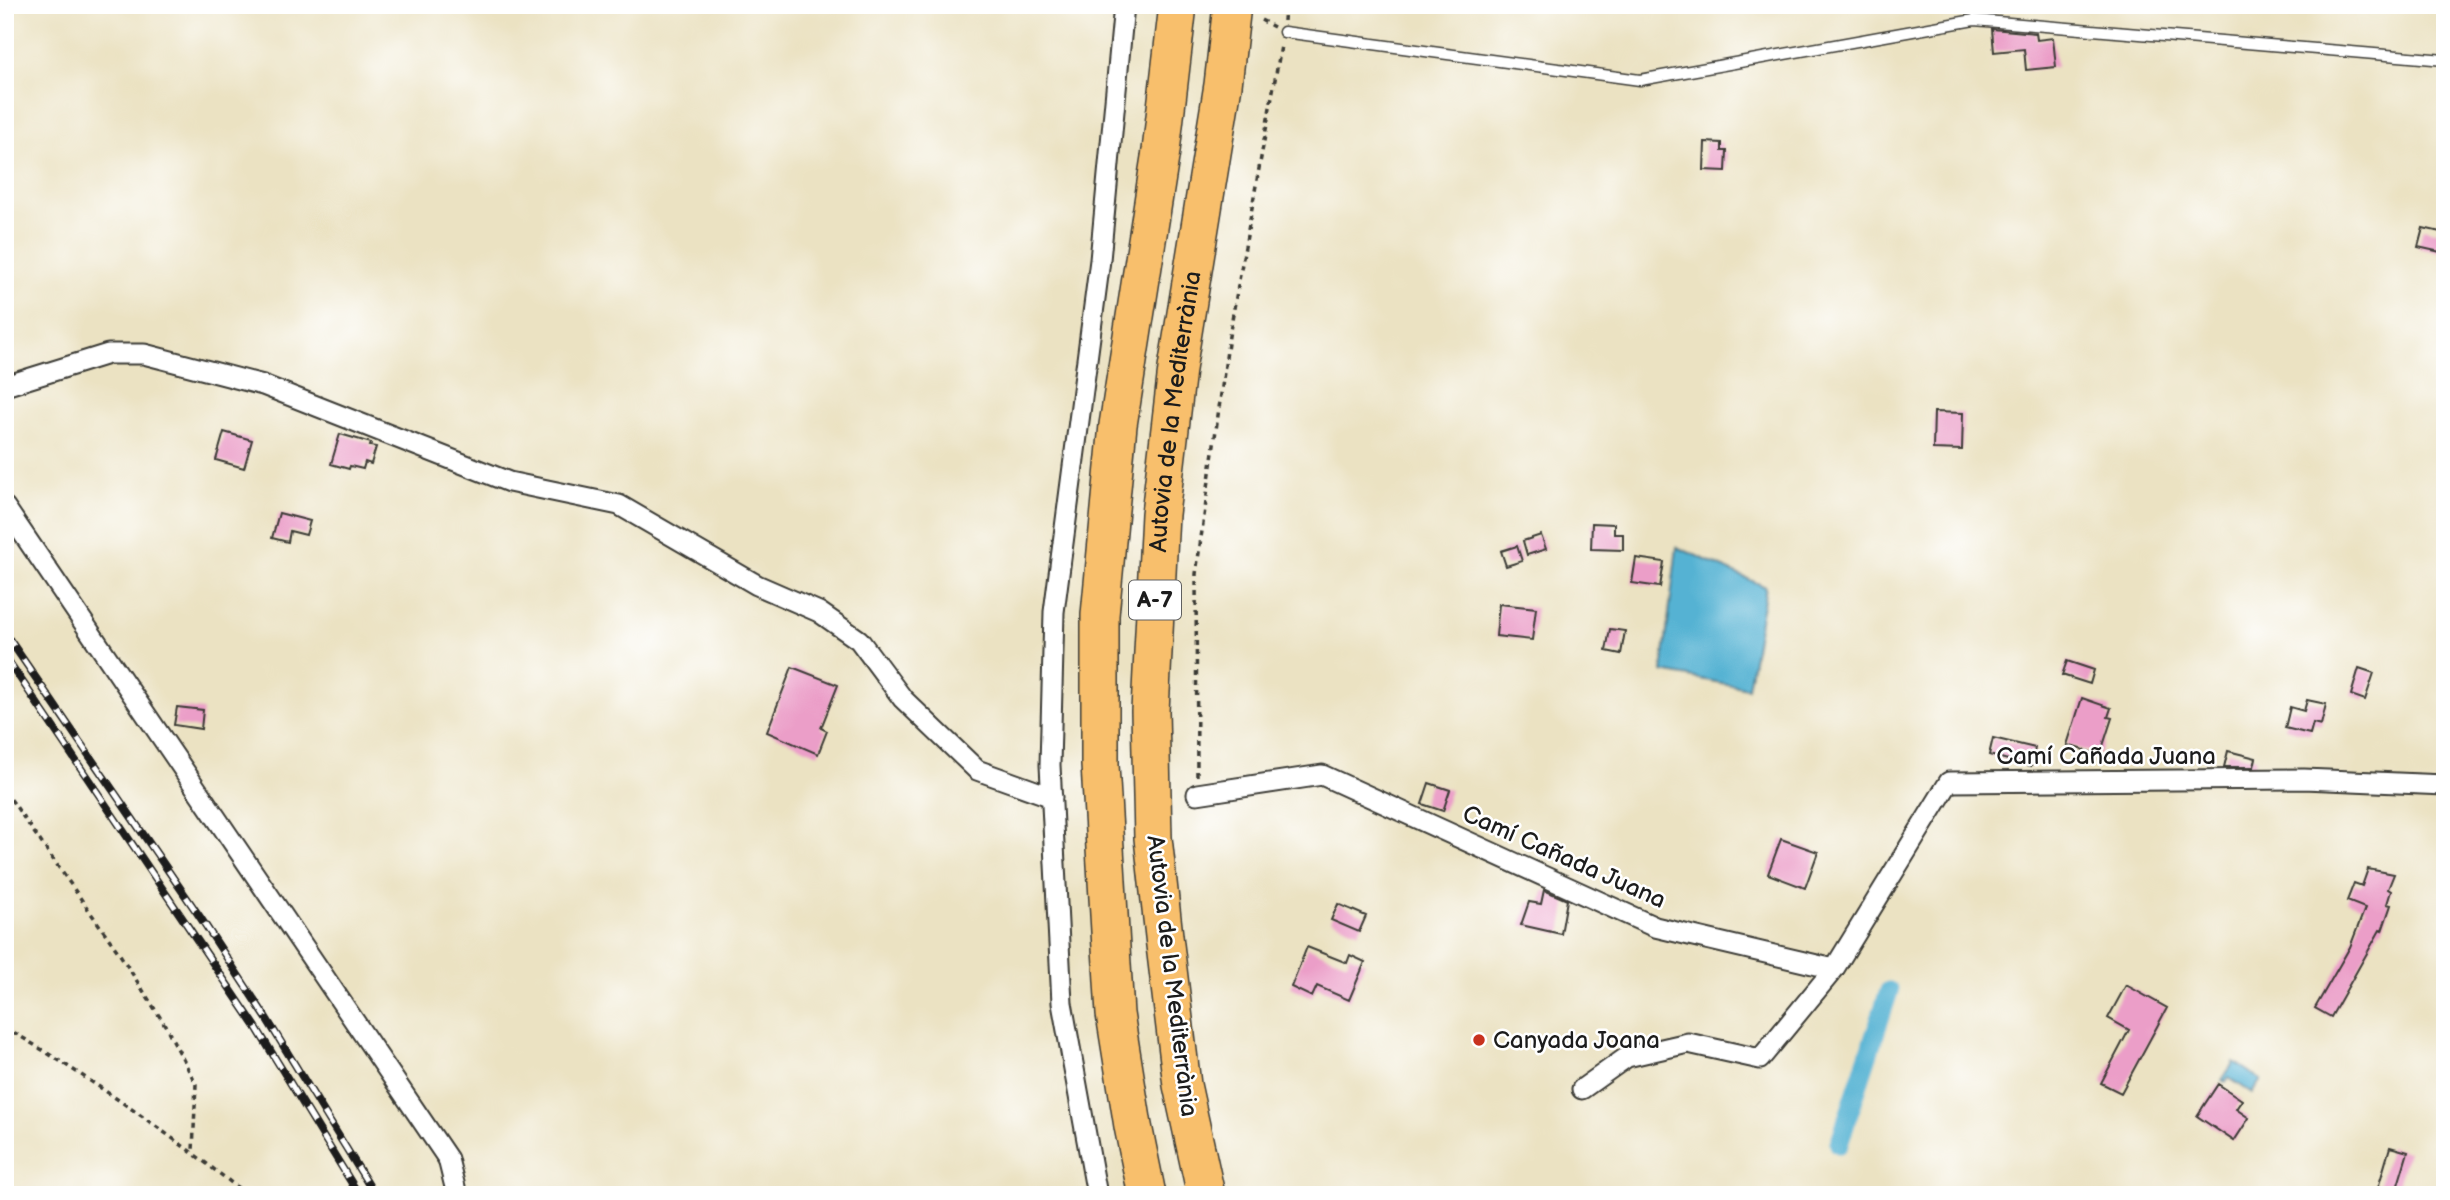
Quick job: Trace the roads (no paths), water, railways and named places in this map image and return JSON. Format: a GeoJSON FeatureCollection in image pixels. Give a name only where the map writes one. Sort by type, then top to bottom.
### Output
{"type":"FeatureCollection","features":[{"type":"Feature","properties":{"kind":"highway","name":"Autovia de la Mediterrània"},"geometry":{"type":"LineString","coordinates":[[1147,1195],[1115,1014],[1100,765],[1100,615],[1118,425],[1161,151],[1178,5]]}},
{"type":"Feature","properties":{"kind":"highway","name":"Autovia de la Mediterrània"},"geometry":{"type":"LineString","coordinates":[[1206,1195],[1182,1084],[1163,932],[1153,838],[1150,711],[1160,514],[1166,461],[1177,369],[1223,85],[1232,5]]}},
{"type":"Feature","properties":{"kind":"street"},"geometry":{"type":"LineString","coordinates":[[1097,1195],[1062,1003],[1050,765],[1054,612],[1100,260],[1124,5]]}},
{"type":"Feature","properties":{"kind":"street"},"geometry":{"type":"LineString","coordinates":[[5,386],[108,354],[144,354],[263,385],[509,482],[620,505],[757,585],[819,612],[859,640],[903,699],[976,770],[1052,797]]}},
{"type":"Feature","properties":{"kind":"street"},"geometry":{"type":"LineString","coordinates":[[5,507],[448,1159],[457,1195]]}},
{"type":"Feature","properties":{"kind":"street","name":"Camí Cañada Juana"},"geometry":{"type":"LineString","coordinates":[[1197,794],[1322,775],[1655,927],[1834,969],[1949,782],[2304,779],[2445,785]]}},
{"type":"Feature","properties":{"kind":"street"},"geometry":{"type":"LineString","coordinates":[[1582,1089],[1627,1057],[1688,1043],[1760,1059],[1834,969]]}},
{"type":"Feature","properties":{"kind":"lane"},"geometry":{"type":"LineString","coordinates":[[1283,32],[1640,80],[1974,20],[2445,60]]}},
{"type":"Feature","properties":{"kind":"water"},"geometry":{"type":"Polygon","coordinates":[[[1677,547],[1766,587],[1748,688],[1662,672],[1677,547]]]}},
{"type":"Feature","properties":{"kind":"water"},"geometry":{"type":"Polygon","coordinates":[[[2234,1062],[2261,1080],[2252,1093],[2229,1078],[2226,1082],[2222,1080],[2234,1062]]]}},
{"type":"Feature","properties":{"kind":"waterway"},"geometry":{"type":"LineString","coordinates":[[1839,1144],[1889,991]]}},
{"type":"Feature","properties":{"kind":"railway"},"geometry":{"type":"LineString","coordinates":[[5,633],[200,917],[265,1016],[375,1195]]}},
{"type":"Feature","properties":{"kind":"railway"},"geometry":{"type":"LineString","coordinates":[[5,656],[256,1027],[359,1195]]}},
{"type":"Feature","properties":{"kind":"place","name":"Canyada Joana"},"geometry":{"type":"Point","coordinates":[1479,1040]}}]}
